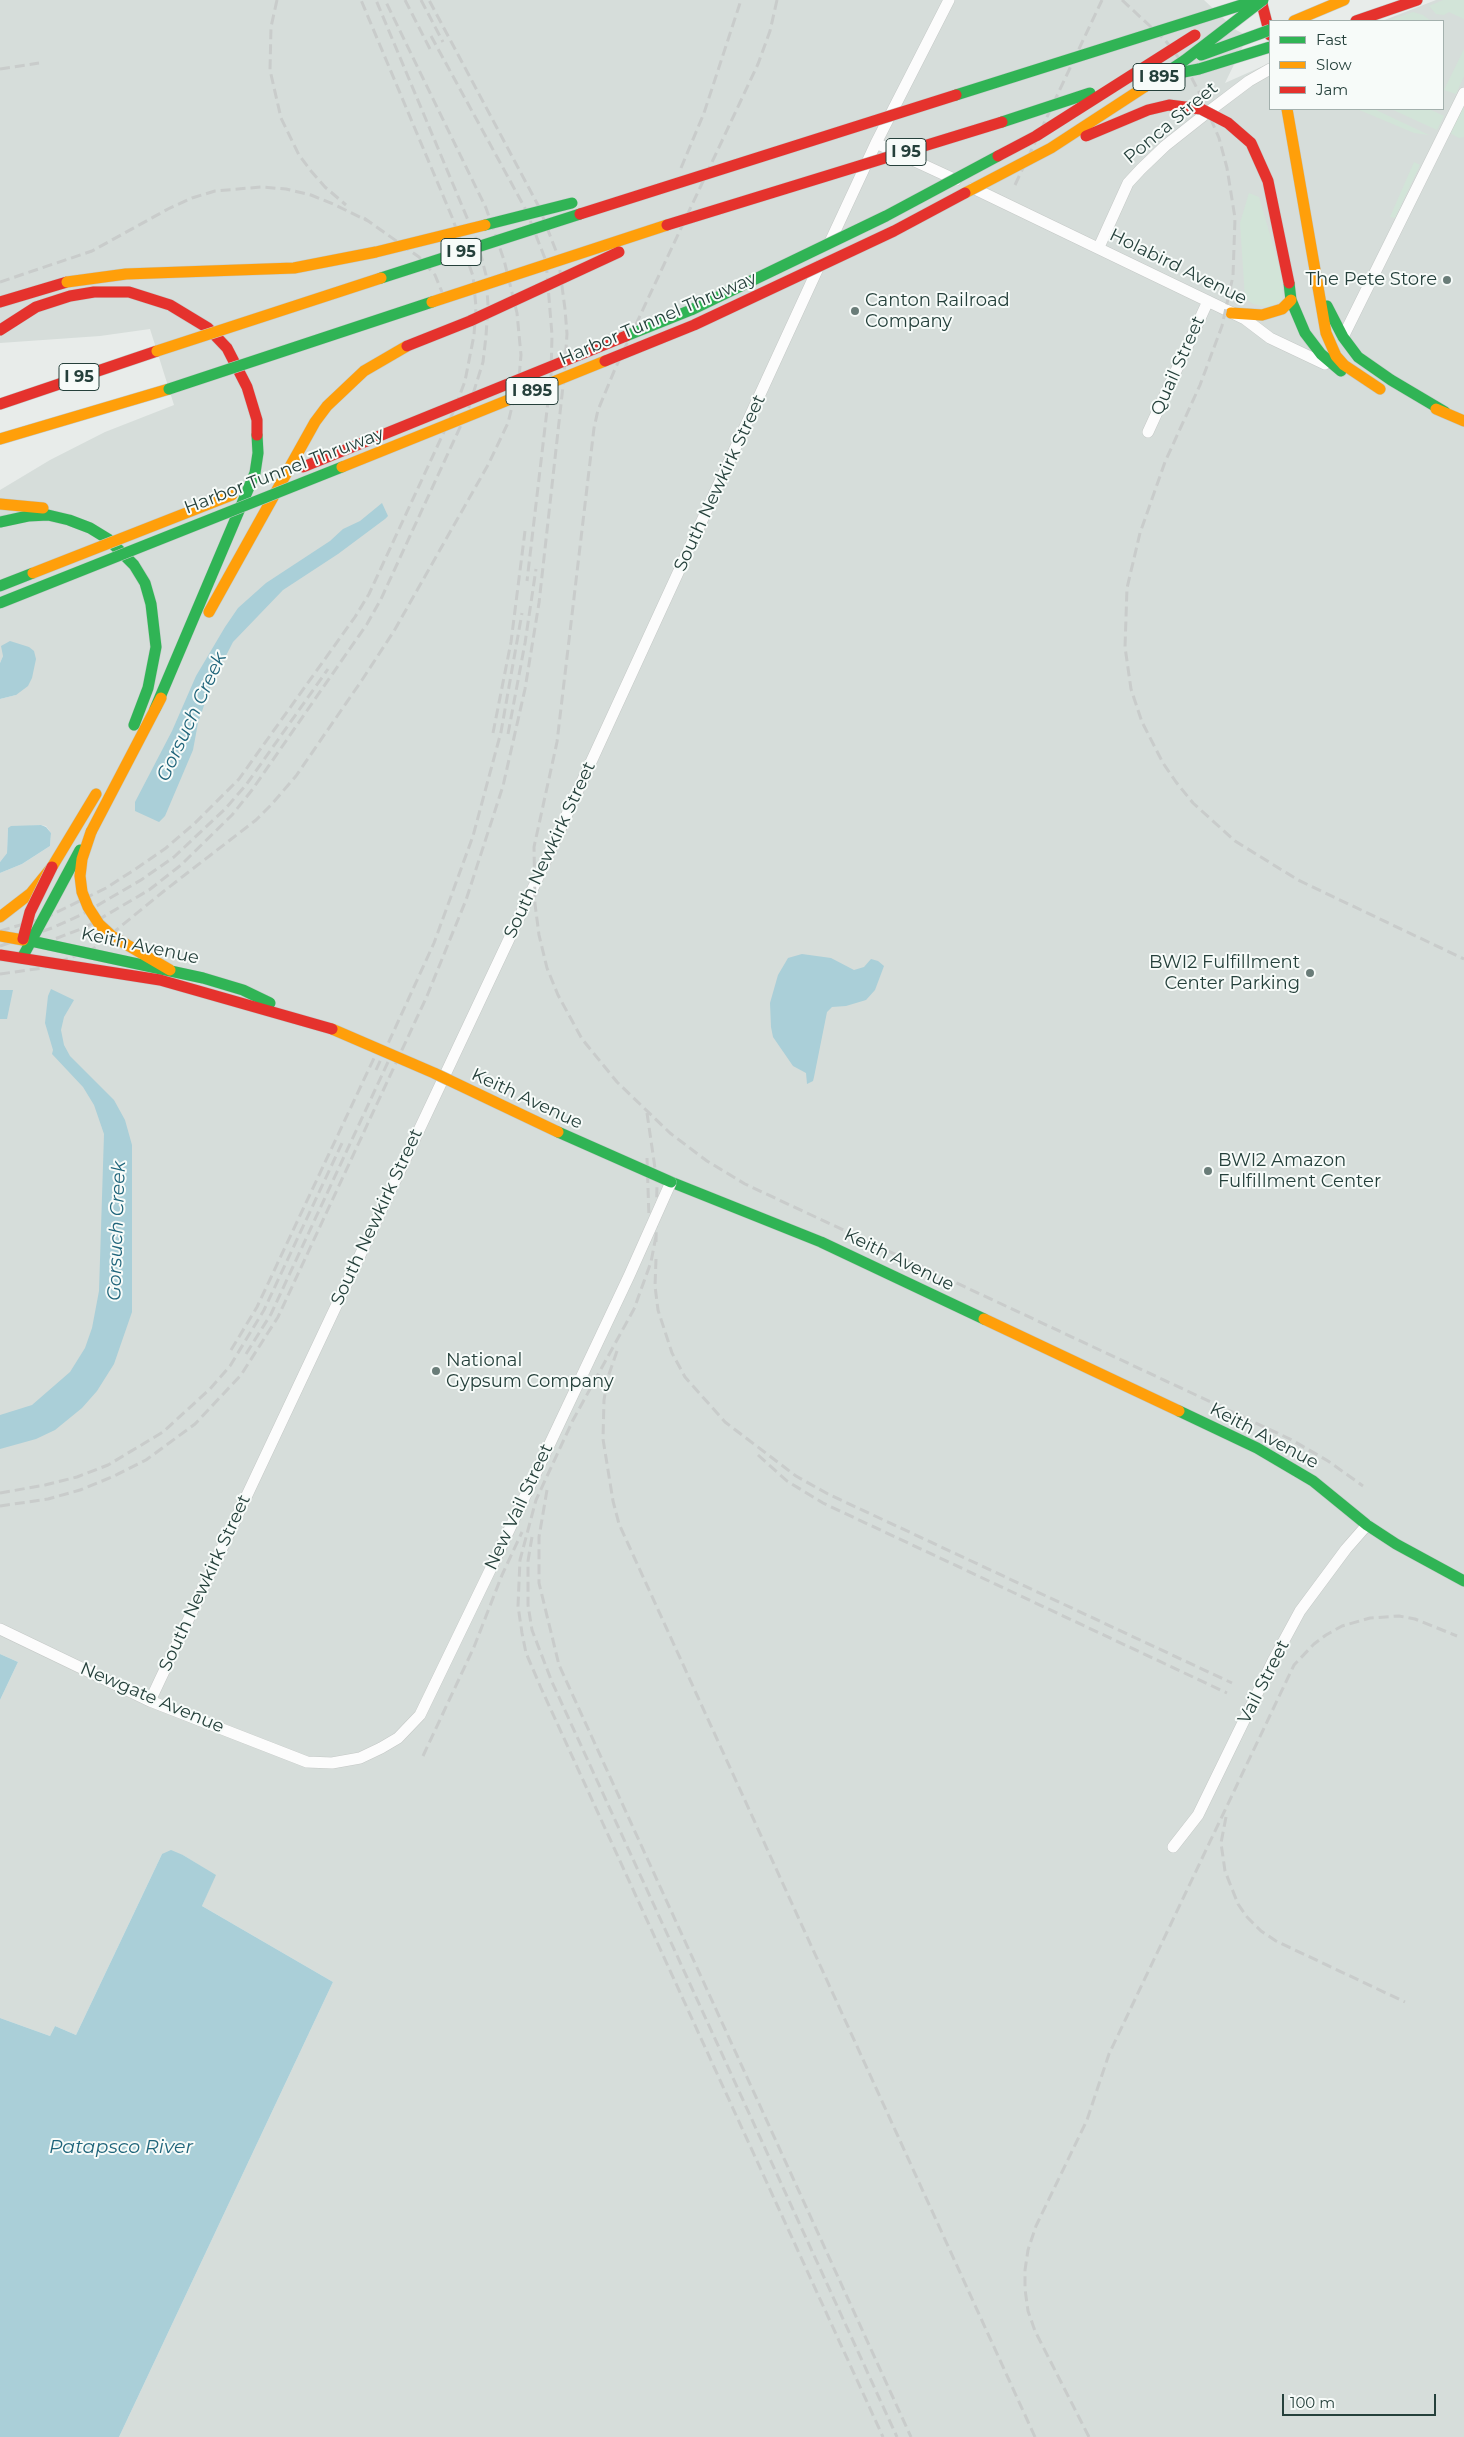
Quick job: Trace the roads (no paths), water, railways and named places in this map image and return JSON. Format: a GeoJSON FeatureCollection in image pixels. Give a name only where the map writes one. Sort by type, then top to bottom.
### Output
{"type":"FeatureCollection","features":[{"type":"Feature","properties":{"kind":"main road"},"geometry":{"type":"LineString","coordinates":[[1118,44],[1223,0]]}},
{"type":"Feature","properties":{"kind":"main road","name":"Harbor Tunnel Thruway"},"geometry":{"type":"LineString","coordinates":[[0,586],[417,422],[692,310],[886,216],[1036,136],[1176,49],[1243,0]]}},
{"type":"Feature","properties":{"kind":"main road"},"geometry":{"type":"LineString","coordinates":[[1261,0],[1269,31]]}},
{"type":"Feature","properties":{"kind":"main road","name":"I 95"},"geometry":{"type":"LineString","coordinates":[[0,404],[157,350],[766,154],[1261,0]]}},
{"type":"Feature","properties":{"kind":"main road","name":"Harbor Tunnel Thruway"},"geometry":{"type":"LineString","coordinates":[[0,603],[421,436],[694,325],[894,231],[1051,148],[1185,60],[1261,0]]}},
{"type":"Feature","properties":{"kind":"main road"},"geometry":{"type":"LineString","coordinates":[[1296,20],[1344,0]]}},
{"type":"Feature","properties":{"kind":"main road"},"geometry":{"type":"LineString","coordinates":[[1359,20],[1417,0]]}},
{"type":"Feature","properties":{"kind":"main road","name":"I 95"},"geometry":{"type":"LineString","coordinates":[[0,439],[169,389],[708,211],[921,148],[1103,89],[1269,30]]}},
{"type":"Feature","properties":{"kind":"main road"},"geometry":{"type":"LineString","coordinates":[[1103,89],[1199,69],[1269,47]]}},
{"type":"Feature","properties":{"kind":"main road"},"geometry":{"type":"LineString","coordinates":[[1051,148],[1148,110],[1169,106],[1201,109],[1216,115],[1228,123],[1251,143],[1268,181],[1291,300],[1305,333],[1321,354],[1341,371]]}},
{"type":"Feature","properties":{"kind":"main road"},"geometry":{"type":"LineString","coordinates":[[1287,110],[1326,333],[1336,356],[1344,365],[1380,389]]}},
{"type":"Feature","properties":{"kind":"main road"},"geometry":{"type":"LineString","coordinates":[[0,302],[66,282],[126,274],[286,269],[332,262],[766,154]]}},
{"type":"Feature","properties":{"kind":"main road"},"geometry":{"type":"LineString","coordinates":[[27,940],[91,832],[155,709],[301,444],[327,406],[364,371],[407,346],[470,321],[708,211]]}},
{"type":"Feature","properties":{"kind":"main road"},"geometry":{"type":"LineString","coordinates":[[0,330],[36,307],[70,296],[94,292],[129,292],[170,305],[208,328],[228,348],[247,386],[254,407],[258,436],[256,463],[251,482],[155,709]]}},
{"type":"Feature","properties":{"kind":"main road"},"geometry":{"type":"LineString","coordinates":[[1319,293],[1343,337],[1358,357],[1445,412]]}},
{"type":"Feature","properties":{"kind":"main road"},"geometry":{"type":"LineString","coordinates":[[1231,312],[1252,316],[1262,314],[1282,309],[1291,300]]}},
{"type":"Feature","properties":{"kind":"main road","name":"I 95"},"geometry":{"type":"LineString","coordinates":[[60,371],[157,350]]}},
{"type":"Feature","properties":{"kind":"main road","name":"Holabird Avenue"},"geometry":{"type":"LineString","coordinates":[[1341,371],[1380,389],[1464,420]]}},
{"type":"Feature","properties":{"kind":"main road"},"geometry":{"type":"LineString","coordinates":[[0,504],[50,509],[69,520]]}},
{"type":"Feature","properties":{"kind":"main road"},"geometry":{"type":"LineString","coordinates":[[0,522],[48,515],[90,528],[121,550],[134,565],[145,583],[151,604],[156,647],[154,667],[143,703],[129,734]]}},
{"type":"Feature","properties":{"kind":"main road"},"geometry":{"type":"LineString","coordinates":[[8,571],[33,573]]}},
{"type":"Feature","properties":{"kind":"main road"},"geometry":{"type":"LineString","coordinates":[[22,958],[27,940],[30,912],[52,867],[101,784]]}},
{"type":"Feature","properties":{"kind":"main road"},"geometry":{"type":"LineString","coordinates":[[91,832],[82,859],[80,876],[82,892],[88,907],[99,924],[112,936],[170,970]]}},
{"type":"Feature","properties":{"kind":"main road"},"geometry":{"type":"LineString","coordinates":[[0,917],[31,893],[52,867]]}},
{"type":"Feature","properties":{"kind":"main road","name":"Keith Avenue"},"geometry":{"type":"LineString","coordinates":[[0,936],[170,970],[243,990],[295,1016]]}},
{"type":"Feature","properties":{"kind":"main road","name":"Keith Avenue"},"geometry":{"type":"LineString","coordinates":[[0,955],[160,980],[326,1026],[434,1073],[565,1136],[671,1182],[780,1225],[1257,1448],[1312,1481],[1367,1525],[1396,1544],[1464,1581]]}},
{"type":"Feature","properties":{"kind":"street","name":"South Newkirk Street"},"geometry":{"type":"LineString","coordinates":[[150,1701],[722,481],[876,143],[949,0]]}},
{"type":"Feature","properties":{"kind":"street","name":"Ponca Street"},"geometry":{"type":"LineString","coordinates":[[1099,247],[1128,183],[1141,169],[1165,146],[1215,107],[1249,81],[1269,70]]}},
{"type":"Feature","properties":{"kind":"street"},"geometry":{"type":"LineString","coordinates":[[1343,337],[1464,93]]}},
{"type":"Feature","properties":{"kind":"street","name":"Holabird Avenue"},"geometry":{"type":"LineString","coordinates":[[876,143],[1099,247],[1245,319],[1270,338],[1341,371]]}},
{"type":"Feature","properties":{"kind":"street","name":"Quail Street"},"geometry":{"type":"LineString","coordinates":[[1148,432],[1208,301]]}},
{"type":"Feature","properties":{"kind":"street","name":"Keith Avenue"},"geometry":{"type":"LineString","coordinates":[[442,1081],[515,1116],[624,1164]]}},
{"type":"Feature","properties":{"kind":"street","name":"New Vail Street"},"geometry":{"type":"LineString","coordinates":[[307,1762],[332,1763],[360,1758],[392,1743],[420,1715],[629,1276],[671,1182]]}},
{"type":"Feature","properties":{"kind":"street","name":"Vail Street"},"geometry":{"type":"LineString","coordinates":[[1173,1847],[1198,1815],[1274,1659],[1300,1611],[1346,1549],[1367,1525]]}},
{"type":"Feature","properties":{"kind":"street","name":"Newgate Avenue"},"geometry":{"type":"LineString","coordinates":[[0,1628],[150,1701],[307,1762]]}},
{"type":"Feature","properties":{"kind":"water","name":"Gorsuch Creek"},"geometry":{"type":"Polygon","coordinates":[[[382,503],[388,516],[385,519],[338,554],[283,590],[233,642],[211,685],[198,723],[193,750],[165,816],[159,822],[135,811],[135,802],[172,731],[196,676],[238,608],[266,583],[330,541],[343,529],[360,521],[382,503]]]}},
{"type":"Feature","properties":{"kind":"water"},"geometry":{"type":"Polygon","coordinates":[[[10,641],[29,647],[34,651],[36,659],[32,678],[28,686],[16,695],[0,699],[0,663],[3,656],[1,646],[10,641]]]}},
{"type":"Feature","properties":{"kind":"water"},"geometry":{"type":"Polygon","coordinates":[[[41,825],[46,827],[51,833],[50,846],[22,864],[0,873],[0,862],[7,853],[8,828],[11,826],[41,825]]]}},
{"type":"Feature","properties":{"kind":"water"},"geometry":{"type":"Polygon","coordinates":[[[802,954],[831,958],[854,970],[864,967],[871,959],[878,961],[884,966],[875,990],[866,1000],[846,1006],[832,1007],[827,1012],[813,1081],[807,1084],[806,1073],[793,1066],[773,1037],[770,1003],[778,975],[788,958],[802,954]]]}},
{"type":"Feature","properties":{"kind":"water","name":"Gorsuch Creek"},"geometry":{"type":"Polygon","coordinates":[[[51,989],[74,1000],[64,1017],[61,1030],[64,1045],[70,1056],[114,1100],[125,1120],[132,1145],[132,1312],[114,1364],[97,1391],[82,1408],[55,1430],[36,1439],[0,1449],[0,1415],[32,1405],[70,1372],[85,1348],[92,1328],[99,1291],[104,1134],[94,1105],[83,1087],[52,1054],[53,1050],[45,1023],[48,996],[51,989]]]}},
{"type":"Feature","properties":{"kind":"water"},"geometry":{"type":"Polygon","coordinates":[[[0,990],[13,990],[7,1019],[0,1019],[0,990]]]}},
{"type":"Feature","properties":{"kind":"water"},"geometry":{"type":"Polygon","coordinates":[[[0,1654],[18,1662],[0,1700],[0,1654]]]}},
{"type":"Feature","properties":{"kind":"water","name":"Patapsco River"},"geometry":{"type":"Polygon","coordinates":[[[171,1850],[216,1875],[202,1906],[333,1982],[119,2437],[0,2437],[0,2018],[50,2036],[55,2026],[76,2035],[162,1854],[171,1850]]]}},
{"type":"Feature","properties":{"kind":"railway"},"geometry":{"type":"LineString","coordinates":[[277,0],[271,27],[270,70],[281,118],[299,155],[325,187],[346,205]]}},
{"type":"Feature","properties":{"kind":"railway"},"geometry":{"type":"LineString","coordinates":[[0,931],[47,917],[106,888],[166,848],[194,824],[239,779],[355,617],[369,594],[455,408],[465,381],[474,335],[476,307],[473,276],[452,217],[361,0]]}},
{"type":"Feature","properties":{"kind":"railway"},"geometry":{"type":"LineString","coordinates":[[0,960],[86,927],[149,890],[181,865],[232,815],[252,790],[367,624],[381,599],[468,410],[483,362],[488,305],[486,275],[478,244],[376,0]]}},
{"type":"Feature","properties":{"kind":"railway"},"geometry":{"type":"LineString","coordinates":[[0,974],[43,968],[93,949],[256,820],[271,805],[296,776],[394,631],[488,465],[508,423],[519,378],[521,355],[517,313],[504,260],[486,208],[385,0]]}},
{"type":"Feature","properties":{"kind":"railway"},"geometry":{"type":"LineString","coordinates":[[405,0],[430,49]]}},
{"type":"Feature","properties":{"kind":"railway"},"geometry":{"type":"LineString","coordinates":[[421,0],[443,42]]}},
{"type":"Feature","properties":{"kind":"railway"},"geometry":{"type":"LineString","coordinates":[[0,1506],[48,1499],[80,1490],[146,1460],[195,1424],[241,1375],[278,1317],[427,996],[466,900],[503,786],[525,689],[539,603],[564,377],[567,334],[565,309],[558,256],[539,207],[429,0]]}},
{"type":"Feature","properties":{"kind":"railway"},"geometry":{"type":"LineString","coordinates":[[681,168],[704,113],[741,0]]}},
{"type":"Feature","properties":{"kind":"railway"},"geometry":{"type":"LineString","coordinates":[[777,0],[770,31],[758,64],[615,369],[598,410],[594,428],[557,742],[534,847],[535,904],[539,935],[547,968],[558,995],[582,1039],[617,1082],[670,1133],[707,1161],[745,1184],[1290,1439],[1328,1461],[1363,1486]]}},
{"type":"Feature","properties":{"kind":"railway"},"geometry":{"type":"LineString","coordinates":[[1015,185],[1102,0]]}},
{"type":"Feature","properties":{"kind":"railway"},"geometry":{"type":"LineString","coordinates":[[1122,0],[1165,40],[1187,69],[1200,94],[1219,138],[1227,168],[1235,218],[1233,276],[1222,326],[1200,385],[1165,462],[1140,533],[1127,588],[1125,647],[1131,689],[1142,722],[1163,763],[1176,782],[1193,803],[1235,841],[1298,880],[1464,959]]}},
{"type":"Feature","properties":{"kind":"railway"},"geometry":{"type":"LineString","coordinates":[[431,36],[526,210],[546,261],[552,335],[551,376],[527,581]]}},
{"type":"Feature","properties":{"kind":"railway"},"geometry":{"type":"LineString","coordinates":[[0,69],[39,63]]}},
{"type":"Feature","properties":{"kind":"railway"},"geometry":{"type":"LineString","coordinates":[[0,282],[92,251],[168,209],[192,198],[215,191],[261,187],[286,189],[311,195],[370,222]]}},
{"type":"Feature","properties":{"kind":"railway"},"geometry":{"type":"LineString","coordinates":[[364,218],[419,257],[435,275],[442,292]]}},
{"type":"Feature","properties":{"kind":"railway"},"geometry":{"type":"LineString","coordinates":[[493,733],[511,642],[525,531]]}},
{"type":"Feature","properties":{"kind":"railway"},"geometry":{"type":"LineString","coordinates":[[508,734],[525,643],[536,569]]}},
{"type":"Feature","properties":{"kind":"railway"},"geometry":{"type":"LineString","coordinates":[[376,1070],[434,943],[473,836],[501,732],[522,613]]}},
{"type":"Feature","properties":{"kind":"railway"},"geometry":{"type":"LineString","coordinates":[[0,946],[52,928],[81,915],[141,880],[174,857],[225,809],[246,785],[328,669]]}},
{"type":"Feature","properties":{"kind":"railway"},"geometry":{"type":"LineString","coordinates":[[231,1350],[257,1307],[375,1056]]}},
{"type":"Feature","properties":{"kind":"railway"},"geometry":{"type":"LineString","coordinates":[[246,1354],[271,1314],[388,1062]]}},
{"type":"Feature","properties":{"kind":"railway"},"geometry":{"type":"LineString","coordinates":[[647,1113],[657,1182],[656,1242]]}},
{"type":"Feature","properties":{"kind":"railway"},"geometry":{"type":"LineString","coordinates":[[0,1493],[77,1477],[108,1465],[163,1432],[210,1389],[230,1366],[264,1310],[343,1141]]}},
{"type":"Feature","properties":{"kind":"railway"},"geometry":{"type":"LineString","coordinates":[[647,1158],[649,1218]]}},
{"type":"Feature","properties":{"kind":"railway"},"geometry":{"type":"LineString","coordinates":[[656,1236],[651,1262],[634,1309],[573,1420],[536,1500],[520,1560],[518,1606],[522,1633],[526,1653],[541,1688],[883,2437]]}},
{"type":"Feature","properties":{"kind":"railway"},"geometry":{"type":"LineString","coordinates":[[656,1259],[655,1286],[658,1310],[672,1353],[685,1377],[725,1422],[796,1476],[828,1494],[1232,1683]]}},
{"type":"Feature","properties":{"kind":"railway"},"geometry":{"type":"LineString","coordinates":[[617,1351],[608,1377],[604,1400],[603,1439],[613,1501],[619,1524],[1035,2437]]}},
{"type":"Feature","properties":{"kind":"railway"},"geometry":{"type":"LineString","coordinates":[[758,1455],[787,1481],[823,1503],[1227,1693]]}},
{"type":"Feature","properties":{"kind":"railway"},"geometry":{"type":"LineString","coordinates":[[547,1490],[539,1537],[539,1583],[559,1665],[911,2437]]}},
{"type":"Feature","properties":{"kind":"railway"},"geometry":{"type":"LineString","coordinates":[[423,1756],[474,1647],[502,1575],[522,1532]]}},
{"type":"Feature","properties":{"kind":"railway"},"geometry":{"type":"LineString","coordinates":[[532,1537],[528,1561],[528,1605],[532,1630],[552,1682],[897,2437]]}},
{"type":"Feature","properties":{"kind":"railway"},"geometry":{"type":"LineString","coordinates":[[1089,2437],[1035,2331],[1028,2311],[1025,2270],[1028,2250],[1036,2226],[1087,2120],[1109,2054],[1294,1665],[1314,1644],[1326,1635],[1342,1626],[1370,1618],[1399,1616],[1415,1619],[1457,1636]]}},
{"type":"Feature","properties":{"kind":"railway"},"geometry":{"type":"LineString","coordinates":[[1226,1817],[1221,1843],[1225,1871],[1238,1904],[1247,1917],[1261,1931],[1276,1941],[1405,2002]]}},
{"type":"Feature","properties":{"kind":"place","name":"The Pete Store"},"geometry":{"type":"Point","coordinates":[1447,280]}},
{"type":"Feature","properties":{"kind":"place","name":"Canton Railroad Company"},"geometry":{"type":"Point","coordinates":[855,311]}},
{"type":"Feature","properties":{"kind":"place","name":"BWI2 Fulfillment Center Parking"},"geometry":{"type":"Point","coordinates":[1310,973]}},
{"type":"Feature","properties":{"kind":"place","name":"BWI2 Amazon Fulfillment Center"},"geometry":{"type":"Point","coordinates":[1208,1171]}},
{"type":"Feature","properties":{"kind":"place","name":"National Gypsum Company"},"geometry":{"type":"Point","coordinates":[436,1371]}}]}
